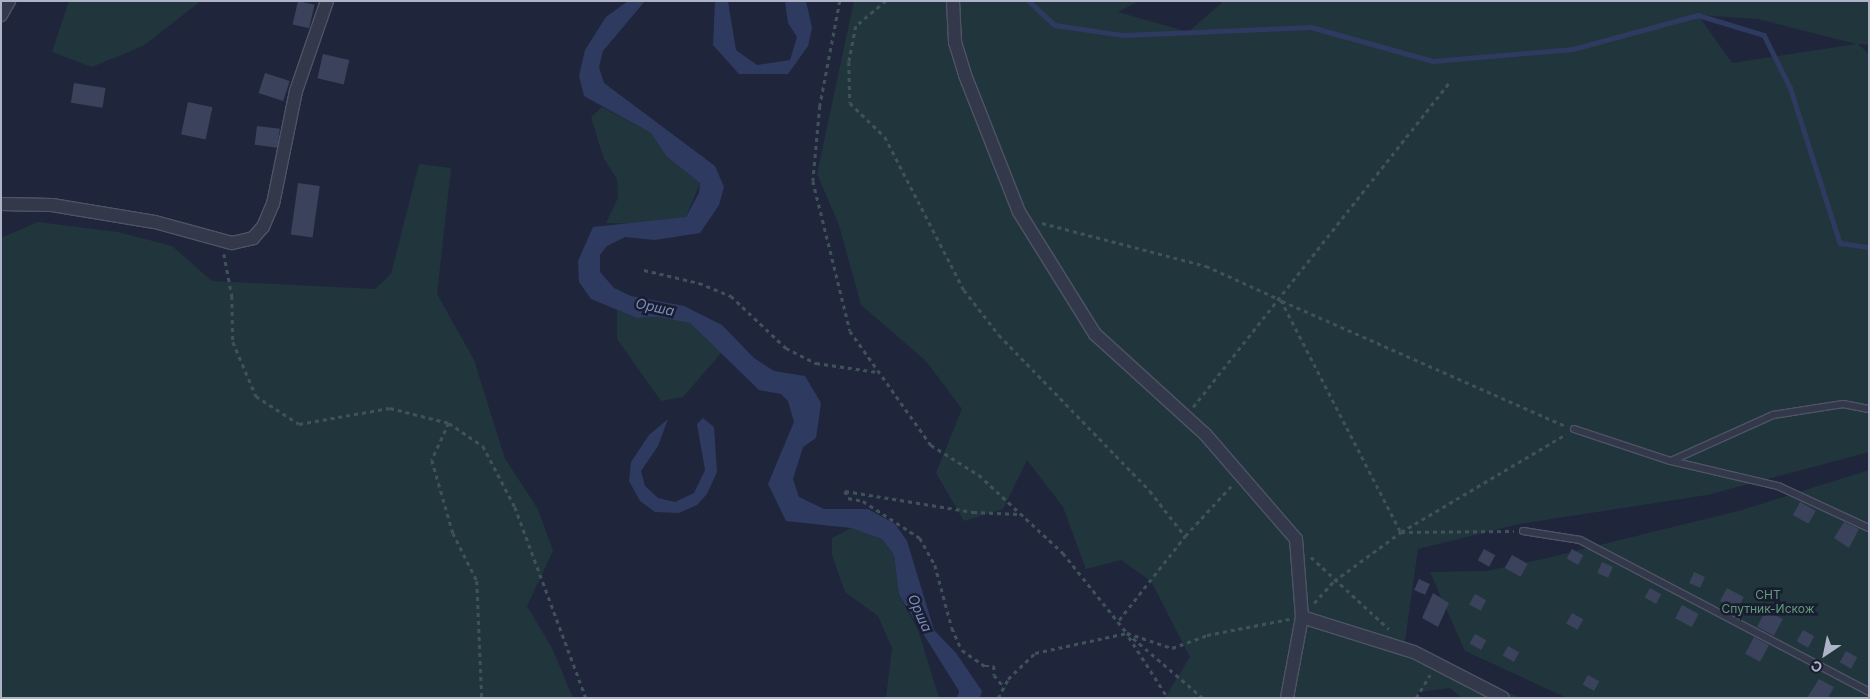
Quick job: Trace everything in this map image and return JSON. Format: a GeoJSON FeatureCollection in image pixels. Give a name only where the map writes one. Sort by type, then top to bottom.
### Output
{"type":"FeatureCollection","features":[{"type":"Feature","properties":{"kind":"street"},"geometry":{"type":"LineString","coordinates":[[1,15],[9,1]]}},
{"type":"Feature","properties":{"kind":"street"},"geometry":{"type":"LineString","coordinates":[[1,204],[52,205],[155,222],[221,241],[241,242],[253,238],[263,227],[273,204],[296,90],[326,1]]}},
{"type":"Feature","properties":{"kind":"street"},"geometry":{"type":"LineString","coordinates":[[953,1],[955,42],[965,74],[1023,218],[1095,334],[1186,416],[1296,539],[1302,617],[1287,698]]}},
{"type":"Feature","properties":{"kind":"street"},"geometry":{"type":"LineString","coordinates":[[1302,617],[1414,652],[1503,698]]}},
{"type":"Feature","properties":{"kind":"lane"},"geometry":{"type":"LineString","coordinates":[[1671,461],[1773,415],[1843,404],[1869,409]]}},
{"type":"Feature","properties":{"kind":"lane"},"geometry":{"type":"LineString","coordinates":[[1574,429],[1671,461],[1778,486],[1869,528]]}},
{"type":"Feature","properties":{"kind":"lane"},"geometry":{"type":"LineString","coordinates":[[1524,531],[1580,540],[1869,692]]}},
{"type":"Feature","properties":{"kind":"path"},"geometry":{"type":"LineString","coordinates":[[840,1],[820,106],[813,181],[850,331],[877,372],[931,445],[979,475],[1063,553],[1119,620],[1168,698]]}},
{"type":"Feature","properties":{"kind":"path"},"geometry":{"type":"LineString","coordinates":[[886,1],[856,26],[849,62],[850,103],[885,138],[970,298],[999,335],[1150,491],[1185,536]]}},
{"type":"Feature","properties":{"kind":"path"},"geometry":{"type":"LineString","coordinates":[[1186,416],[1281,300],[1449,83]]}},
{"type":"Feature","properties":{"kind":"path"},"geometry":{"type":"LineString","coordinates":[[1023,218],[1206,266],[1574,429]]}},
{"type":"Feature","properties":{"kind":"path"},"geometry":{"type":"LineString","coordinates":[[221,241],[232,296],[233,342],[256,396],[299,424],[390,408],[449,423],[483,446],[499,472],[586,698]]}},
{"type":"Feature","properties":{"kind":"path"},"geometry":{"type":"LineString","coordinates":[[644,270],[699,283],[731,296],[786,348],[816,362],[877,372]]}},
{"type":"Feature","properties":{"kind":"path"},"geometry":{"type":"LineString","coordinates":[[1281,300],[1400,532]]}},
{"type":"Feature","properties":{"kind":"path"},"geometry":{"type":"LineString","coordinates":[[449,423],[432,460],[453,533],[477,581],[482,698]]}},
{"type":"Feature","properties":{"kind":"path"},"geometry":{"type":"LineString","coordinates":[[998,698],[1004,687],[1035,653],[1127,633],[1172,648],[1206,635],[1302,617],[1334,581],[1400,532],[1574,429]]}},
{"type":"Feature","properties":{"kind":"path"},"geometry":{"type":"LineString","coordinates":[[1119,620],[1185,536],[1241,476]]}},
{"type":"Feature","properties":{"kind":"path"},"geometry":{"type":"LineString","coordinates":[[1004,687],[994,675],[994,666],[985,666],[962,650],[952,628],[935,565],[920,538],[863,501],[848,498],[845,491],[973,512],[1019,514]]}},
{"type":"Feature","properties":{"kind":"path"},"geometry":{"type":"LineString","coordinates":[[1400,532],[1524,531]]}},
{"type":"Feature","properties":{"kind":"path"},"geometry":{"type":"LineString","coordinates":[[1296,539],[1334,581],[1392,633]]}},
{"type":"Feature","properties":{"kind":"path"},"geometry":{"type":"LineString","coordinates":[[1127,633],[1203,698]]}},
{"type":"Feature","properties":{"kind":"path"},"geometry":{"type":"LineString","coordinates":[[1416,698],[1437,663]]}},
{"type":"Feature","properties":{"kind":"green space"},"geometry":{"type":"Polygon","coordinates":[[[69,1],[201,1],[143,46],[92,67],[52,52],[69,1]]]}},
{"type":"Feature","properties":{"kind":"green space"},"geometry":{"type":"Polygon","coordinates":[[[854,1],[1139,1],[1118,12],[1188,32],[1224,1],[1869,1],[1869,45],[1858,44],[1869,54],[1869,452],[1707,495],[1519,524],[1418,549],[1404,648],[1521,698],[1462,698],[1450,688],[1419,692],[1415,698],[1165,698],[1190,657],[1151,581],[1121,560],[1086,569],[1063,507],[1027,460],[1003,509],[964,521],[936,473],[962,409],[926,361],[861,305],[839,225],[817,174],[854,1]],[[1698,15],[1732,63],[1856,44],[1758,19],[1698,15]]]}},
{"type":"Feature","properties":{"kind":"green space"},"geometry":{"type":"Polygon","coordinates":[[[602,107],[651,133],[666,156],[700,183],[686,217],[650,224],[606,223],[618,198],[617,179],[604,159],[591,117],[602,107]]]}},
{"type":"Feature","properties":{"kind":"green space"},"geometry":{"type":"Polygon","coordinates":[[[419,164],[451,168],[437,294],[474,360],[505,459],[538,509],[553,551],[527,606],[552,648],[573,698],[1,698],[1,238],[38,222],[118,232],[172,246],[212,281],[375,289],[391,274],[419,164]]]}},
{"type":"Feature","properties":{"kind":"green space"},"geometry":{"type":"Polygon","coordinates":[[[617,310],[637,318],[658,317],[690,323],[721,353],[683,397],[661,401],[617,339],[617,310]]]}},
{"type":"Feature","properties":{"kind":"green space","name":"СНТ Спутник-Искож"},"geometry":{"type":"Polygon","coordinates":[[[1869,470],[1869,698],[1567,698],[1465,651],[1430,572],[1486,571],[1543,559],[1742,510],[1869,470]]]}},
{"type":"Feature","properties":{"kind":"green space"},"geometry":{"type":"Polygon","coordinates":[[[851,528],[882,539],[894,555],[899,595],[918,630],[939,698],[886,698],[892,648],[878,616],[845,592],[832,555],[832,538],[851,528]]]}},
{"type":"Feature","properties":{"kind":"water","name":"Орша"},"geometry":{"type":"Polygon","coordinates":[[[628,1],[645,1],[603,51],[599,67],[604,83],[715,166],[724,187],[719,205],[700,233],[655,240],[625,237],[607,246],[600,255],[600,272],[614,288],[631,296],[684,306],[722,325],[754,358],[774,371],[805,376],[821,403],[816,438],[803,447],[793,479],[799,497],[824,509],[868,509],[895,524],[907,541],[934,630],[956,653],[982,691],[980,698],[957,698],[959,691],[899,595],[894,555],[882,539],[851,528],[786,521],[768,484],[794,422],[788,401],[781,394],[759,390],[690,323],[658,317],[637,318],[591,299],[579,282],[578,261],[593,227],[686,217],[699,193],[700,183],[666,156],[651,133],[584,96],[579,76],[585,50],[606,17],[628,1]]]}},
{"type":"Feature","properties":{"kind":"water"},"geometry":{"type":"Polygon","coordinates":[[[715,1],[728,1],[736,50],[757,65],[790,60],[797,37],[788,23],[785,1],[806,1],[812,28],[808,46],[788,74],[739,74],[713,45],[715,1]]]}},
{"type":"Feature","properties":{"kind":"water"},"geometry":{"type":"Polygon","coordinates":[[[703,418],[714,427],[717,472],[707,494],[697,505],[679,513],[655,512],[640,501],[629,481],[631,462],[649,435],[668,419],[658,446],[641,471],[645,486],[658,498],[675,502],[694,493],[705,470],[697,424],[703,418]]]}},
{"type":"Feature","properties":{"kind":"building"},"geometry":{"type":"Polygon","coordinates":[[[298,1],[315,5],[309,28],[293,24],[298,1]]]}},
{"type":"Feature","properties":{"kind":"building"},"geometry":{"type":"Polygon","coordinates":[[[323,54],[349,60],[344,84],[317,78],[323,54]]]}},
{"type":"Feature","properties":{"kind":"building"},"geometry":{"type":"Polygon","coordinates":[[[265,73],[290,81],[283,101],[259,93],[265,73]]]}},
{"type":"Feature","properties":{"kind":"building"},"geometry":{"type":"Polygon","coordinates":[[[74,83],[106,88],[102,108],[71,103],[74,83]]]}},
{"type":"Feature","properties":{"kind":"building"},"geometry":{"type":"Polygon","coordinates":[[[188,102],[212,107],[206,139],[181,134],[188,102]]]}},
{"type":"Feature","properties":{"kind":"building"},"geometry":{"type":"Polygon","coordinates":[[[257,126],[280,129],[278,148],[255,145],[257,126]]]}},
{"type":"Feature","properties":{"kind":"building"},"geometry":{"type":"Polygon","coordinates":[[[298,183],[320,186],[313,238],[291,234],[298,183]]]}},
{"type":"Feature","properties":{"kind":"building"},"geometry":{"type":"Polygon","coordinates":[[[1800,502],[1816,511],[1808,524],[1793,515],[1800,502]]]}},
{"type":"Feature","properties":{"kind":"building"},"geometry":{"type":"Polygon","coordinates":[[[1844,522],[1859,529],[1849,548],[1834,538],[1844,522]]]}},
{"type":"Feature","properties":{"kind":"building"},"geometry":{"type":"Polygon","coordinates":[[[1484,549],[1495,555],[1489,567],[1478,560],[1484,549]]]}},
{"type":"Feature","properties":{"kind":"building"},"geometry":{"type":"Polygon","coordinates":[[[1572,549],[1583,555],[1578,565],[1567,559],[1572,549]]]}},
{"type":"Feature","properties":{"kind":"building"},"geometry":{"type":"Polygon","coordinates":[[[1512,555],[1528,564],[1520,577],[1505,568],[1512,555]]]}},
{"type":"Feature","properties":{"kind":"building"},"geometry":{"type":"Polygon","coordinates":[[[1602,562],[1613,567],[1608,578],[1597,573],[1602,562]]]}},
{"type":"Feature","properties":{"kind":"building"},"geometry":{"type":"Polygon","coordinates":[[[1694,572],[1705,577],[1700,588],[1689,583],[1694,572]]]}},
{"type":"Feature","properties":{"kind":"building"},"geometry":{"type":"Polygon","coordinates":[[[1419,579],[1430,584],[1425,595],[1414,590],[1419,579]]]}},
{"type":"Feature","properties":{"kind":"building"},"geometry":{"type":"Polygon","coordinates":[[[1650,588],[1661,594],[1656,604],[1645,598],[1650,588]]]}},
{"type":"Feature","properties":{"kind":"building"},"geometry":{"type":"Polygon","coordinates":[[[1727,588],[1744,597],[1737,610],[1720,601],[1727,588]]]}},
{"type":"Feature","properties":{"kind":"building"},"geometry":{"type":"Polygon","coordinates":[[[1433,593],[1449,603],[1438,627],[1422,618],[1433,593]]]}},
{"type":"Feature","properties":{"kind":"building"},"geometry":{"type":"Polygon","coordinates":[[[1475,594],[1486,600],[1481,611],[1469,604],[1475,594]]]}},
{"type":"Feature","properties":{"kind":"building"},"geometry":{"type":"Polygon","coordinates":[[[1682,605],[1699,614],[1692,627],[1675,618],[1682,605]]]}},
{"type":"Feature","properties":{"kind":"building"},"geometry":{"type":"Polygon","coordinates":[[[1766,610],[1783,619],[1774,636],[1757,627],[1766,610]]]}},
{"type":"Feature","properties":{"kind":"building"},"geometry":{"type":"Polygon","coordinates":[[[1572,613],[1583,619],[1578,630],[1566,623],[1572,613]]]}},
{"type":"Feature","properties":{"kind":"building"},"geometry":{"type":"Polygon","coordinates":[[[1803,630],[1814,636],[1808,648],[1797,641],[1803,630]]]}},
{"type":"Feature","properties":{"kind":"building"},"geometry":{"type":"Polygon","coordinates":[[[1475,634],[1486,640],[1481,650],[1470,644],[1475,634]]]}},
{"type":"Feature","properties":{"kind":"building"},"geometry":{"type":"Polygon","coordinates":[[[1754,637],[1769,645],[1760,662],[1745,654],[1754,637]]]}},
{"type":"Feature","properties":{"kind":"building"},"geometry":{"type":"Polygon","coordinates":[[[1508,646],[1519,652],[1514,662],[1503,656],[1508,646]]]}},
{"type":"Feature","properties":{"kind":"building"},"geometry":{"type":"Polygon","coordinates":[[[1846,651],[1857,657],[1851,669],[1840,662],[1846,651]]]}},
{"type":"Feature","properties":{"kind":"building"},"geometry":{"type":"Polygon","coordinates":[[[1588,675],[1599,681],[1594,691],[1583,685],[1588,675]]]}},
{"type":"Feature","properties":{"kind":"building"},"geometry":{"type":"Polygon","coordinates":[[[1819,679],[1834,687],[1828,698],[1807,698],[1819,679]]]}},
{"type":"Feature","properties":{"kind":"waterway"},"geometry":{"type":"LineString","coordinates":[[1029,1],[1055,25],[1123,35],[1311,27],[1433,61],[1573,49],[1698,15],[1764,35],[1790,87],[1840,243],[1869,247]]}}]}
